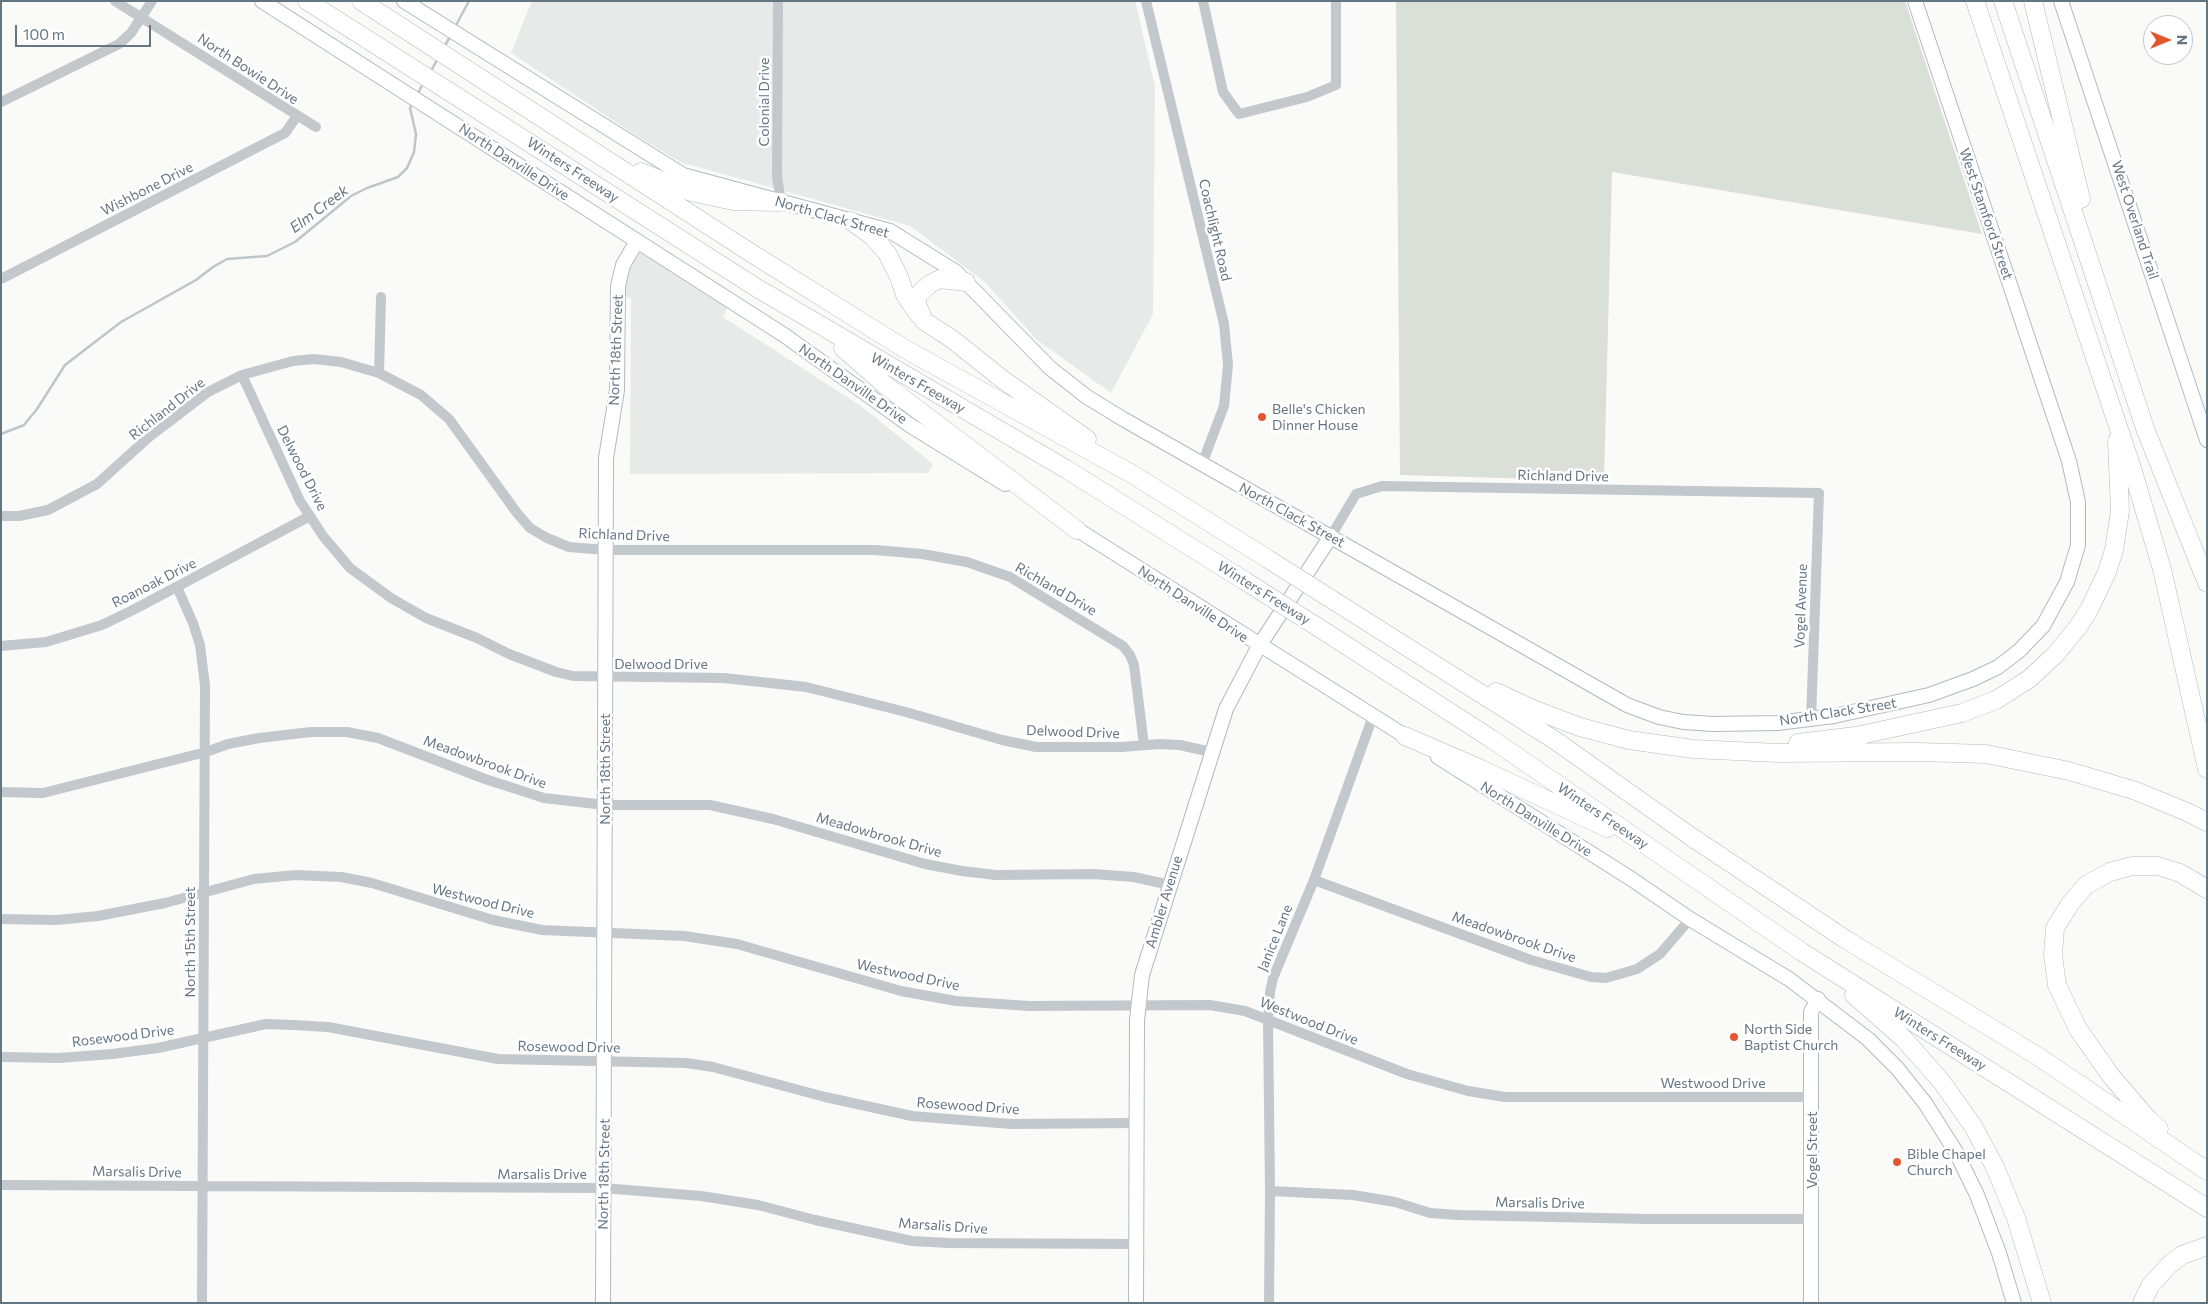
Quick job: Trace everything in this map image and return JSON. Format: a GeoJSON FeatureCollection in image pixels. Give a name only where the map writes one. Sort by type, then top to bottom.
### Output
{"type":"FeatureCollection","features":[{"type":"Feature","properties":{"kind":"highway","name":"Winters Freeway"},"geometry":{"type":"LineString","coordinates":[[307,1],[758,288],[1066,469],[1245,581],[1490,738],[1802,952],[2207,1208]]}},
{"type":"Feature","properties":{"kind":"highway","name":"Winters Freeway"},"geometry":{"type":"LineString","coordinates":[[361,1],[748,251],[905,349],[1132,474],[1409,647],[1556,741],[1690,836],[1845,939],[2039,1057],[2207,1171]]}},
{"type":"Feature","properties":{"kind":"highway"},"geometry":{"type":"LineString","coordinates":[[1975,1],[2118,423],[2162,569],[2207,769]]}},
{"type":"Feature","properties":{"kind":"highway"},"geometry":{"type":"LineString","coordinates":[[2003,1],[2146,431],[2207,583]]}},
{"type":"Feature","properties":{"kind":"highway"},"geometry":{"type":"LineString","coordinates":[[2033,1],[2083,208],[2082,237]]}},
{"type":"Feature","properties":{"kind":"highway"},"geometry":{"type":"LineString","coordinates":[[590,148],[648,176],[691,192],[733,201],[781,202]]}},
{"type":"Feature","properties":{"kind":"highway"},"geometry":{"type":"LineString","coordinates":[[851,221],[872,236],[887,253],[899,277],[905,296],[924,321],[952,339],[1002,379],[1075,429],[1132,474]]}},
{"type":"Feature","properties":{"kind":"highway"},"geometry":{"type":"LineString","coordinates":[[924,321],[916,302],[919,294],[940,279],[966,282]]}},
{"type":"Feature","properties":{"kind":"highway"},"geometry":{"type":"LineString","coordinates":[[815,322],[884,384],[1077,530]]}},
{"type":"Feature","properties":{"kind":"highway"},"geometry":{"type":"LineString","coordinates":[[1693,749],[1786,744],[1856,736],[1922,723],[1962,713],[1996,700],[2029,679],[2054,655],[2078,627],[2089,610],[2107,572],[2114,550],[2120,511],[2118,423]]}},
{"type":"Feature","properties":{"kind":"highway"},"geometry":{"type":"LineString","coordinates":[[1409,647],[1535,710],[1629,740],[1693,749],[1778,753],[1919,752],[1986,754],[2069,770],[2136,791],[2188,812],[2207,822]]}},
{"type":"Feature","properties":{"kind":"highway"},"geometry":{"type":"LineString","coordinates":[[1405,736],[1481,769],[1600,825],[1670,861]]}},
{"type":"Feature","properties":{"kind":"highway"},"geometry":{"type":"LineString","coordinates":[[2207,889],[2180,872],[2158,866],[2132,866],[2110,872],[2086,885],[2070,904],[2055,928],[2053,955],[2057,985],[2078,1029],[2111,1076],[2148,1119],[2207,1171]]}},
{"type":"Feature","properties":{"kind":"highway"},"geometry":{"type":"LineString","coordinates":[[1802,952],[1904,1039],[1941,1081],[1972,1126],[1995,1167],[2016,1218],[2042,1303]]}},
{"type":"Feature","properties":{"kind":"highway"},"geometry":{"type":"LineString","coordinates":[[2142,1303],[2150,1286],[2168,1265],[2182,1255],[2207,1246]]}},
{"type":"Feature","properties":{"kind":"main road","name":"North Danville Drive"},"geometry":{"type":"LineString","coordinates":[[262,1],[784,335],[911,426],[1630,878],[1690,919],[1789,979],[1818,999],[1868,1040],[1897,1068],[1930,1110],[1956,1152],[1977,1195],[1999,1253],[2014,1303]]}},
{"type":"Feature","properties":{"kind":"main road","name":"North Clack Street"},"geometry":{"type":"LineString","coordinates":[[404,1],[683,176],[890,231],[956,272],[1050,368],[1087,397],[1627,705],[1659,717],[1683,722],[1713,724],[1777,723],[1811,720],[1929,695],[1973,679],[1998,667],[2019,651],[2043,626],[2067,582],[2078,545],[2078,502],[2069,461],[2057,426]]}},
{"type":"Feature","properties":{"kind":"main road","name":"West Stamford Street"},"geometry":{"type":"LineString","coordinates":[[1915,1],[2057,426]]}},
{"type":"Feature","properties":{"kind":"main road","name":"West Overland Trail"},"geometry":{"type":"LineString","coordinates":[[2061,1],[2207,440]]}},
{"type":"Feature","properties":{"kind":"main road","name":"North 18th Street"},"geometry":{"type":"LineString","coordinates":[[603,1303],[606,458],[617,390],[618,286],[624,265],[637,241]]}},
{"type":"Feature","properties":{"kind":"main road","name":"Ambler Avenue"},"geometry":{"type":"LineString","coordinates":[[1136,1303],[1137,1005],[1142,975],[1226,709],[1259,646],[1331,536]]}},
{"type":"Feature","properties":{"kind":"main road","name":"Vogel Street"},"geometry":{"type":"LineString","coordinates":[[1811,1303],[1811,1012],[1818,999]]}},
{"type":"Feature","properties":{"kind":"street","name":"North Bowie Drive"},"geometry":{"type":"LineString","coordinates":[[116,1],[316,127]]}},
{"type":"Feature","properties":{"kind":"street"},"geometry":{"type":"LineString","coordinates":[[1,102],[119,44],[131,33],[152,1]]}},
{"type":"Feature","properties":{"kind":"street","name":"Colonial Drive"},"geometry":{"type":"LineString","coordinates":[[778,1],[777,177],[781,202]]}},
{"type":"Feature","properties":{"kind":"street","name":"Coachlight Road"},"geometry":{"type":"LineString","coordinates":[[1146,1],[1224,324],[1228,365],[1224,406],[1202,464]]}},
{"type":"Feature","properties":{"kind":"street"},"geometry":{"type":"LineString","coordinates":[[1203,1],[1223,92],[1239,114],[1307,97],[1336,85],[1336,1]]}},
{"type":"Feature","properties":{"kind":"street","name":"Wishbone Drive"},"geometry":{"type":"LineString","coordinates":[[2,278],[286,133],[297,116]]}},
{"type":"Feature","properties":{"kind":"street"},"geometry":{"type":"LineString","coordinates":[[380,373],[381,297]]}},
{"type":"Feature","properties":{"kind":"street","name":"Richland Drive"},"geometry":{"type":"LineString","coordinates":[[1,516],[19,516],[48,510],[97,484],[149,437],[208,392],[242,375],[278,364],[314,359],[341,362],[380,373],[421,395],[449,419],[530,528],[547,538],[569,547],[606,550],[875,550],[946,558],[984,567],[1028,587],[1123,646],[1130,655],[1134,666],[1144,744]]}},
{"type":"Feature","properties":{"kind":"street","name":"Delwood Drive"},"geometry":{"type":"LineString","coordinates":[[242,375],[300,501],[323,536],[350,568],[391,598],[426,618],[477,638],[509,654],[556,672],[573,676],[605,678],[724,678],[806,687],[906,712],[1002,740],[1036,747],[1180,745],[1211,752]]}},
{"type":"Feature","properties":{"kind":"street","name":"Richland Drive"},"geometry":{"type":"LineString","coordinates":[[1331,536],[1356,494],[1382,486],[1819,493]]}},
{"type":"Feature","properties":{"kind":"street","name":"Vogel Avenue"},"geometry":{"type":"LineString","coordinates":[[1811,720],[1819,493]]}},
{"type":"Feature","properties":{"kind":"street","name":"Roanoak Drive"},"geometry":{"type":"LineString","coordinates":[[1,646],[46,642],[78,634],[125,614],[310,516]]}},
{"type":"Feature","properties":{"kind":"street","name":"North 15th Street"},"geometry":{"type":"LineString","coordinates":[[177,587],[193,623],[200,645],[205,686],[202,1303]]}},
{"type":"Feature","properties":{"kind":"street","name":"Janice Lane"},"geometry":{"type":"LineString","coordinates":[[1269,1303],[1268,1019],[1270,992],[1273,978],[1314,880],[1373,716]]}},
{"type":"Feature","properties":{"kind":"street","name":"Meadowbrook Drive"},"geometry":{"type":"LineString","coordinates":[[1,792],[42,793],[206,752],[228,744],[283,734],[346,732],[378,738],[485,780],[544,798],[605,805],[710,805],[773,819],[925,864],[962,871],[996,875],[1093,874],[1134,877],[1170,885]]}},
{"type":"Feature","properties":{"kind":"street","name":"Westwood Drive"},"geometry":{"type":"LineString","coordinates":[[1,919],[56,920],[98,916],[204,893],[254,879],[296,875],[341,877],[372,883],[493,920],[542,930],[684,936],[737,944],[901,991],[956,1001],[1029,1006],[1210,1005],[1244,1010],[1406,1074],[1468,1091],[1505,1097],[1811,1097]]}},
{"type":"Feature","properties":{"kind":"street","name":"Meadowbrook Drive"},"geometry":{"type":"LineString","coordinates":[[1314,880],[1531,960],[1591,977],[1606,978],[1636,969],[1660,954],[1690,919]]}},
{"type":"Feature","properties":{"kind":"street","name":"Rosewood Drive"},"geometry":{"type":"LineString","coordinates":[[1,1057],[59,1058],[112,1054],[158,1048],[266,1024],[302,1025],[328,1027],[498,1059],[686,1062],[713,1067],[825,1097],[912,1116],[1011,1124],[1136,1123]]}},
{"type":"Feature","properties":{"kind":"street","name":"Marsalis Drive"},"geometry":{"type":"LineString","coordinates":[[1,1185],[603,1188],[701,1196],[758,1205],[815,1220],[912,1241],[949,1243],[1137,1244]]}},
{"type":"Feature","properties":{"kind":"street","name":"Marsalis Drive"},"geometry":{"type":"LineString","coordinates":[[1270,1191],[1353,1195],[1395,1202],[1430,1213],[1458,1215],[1649,1219],[1812,1219]]}},
{"type":"Feature","properties":{"kind":"shaded area"},"geometry":{"type":"Polygon","coordinates":[[[532,1],[1135,1],[1155,86],[1153,314],[1111,393],[1037,340],[985,282],[910,226],[680,162],[511,53],[532,1]]]}},
{"type":"Feature","properties":{"kind":"shaded area"},"geometry":{"type":"Polygon","coordinates":[[[1396,1],[1905,1],[1982,234],[1612,172],[1604,481],[1400,475],[1396,1]]]}},
{"type":"Feature","properties":{"kind":"shaded area"},"geometry":{"type":"Polygon","coordinates":[[[639,253],[647,254],[728,306],[723,317],[861,406],[933,464],[928,473],[630,474],[631,299],[623,295],[630,267],[639,253]]]}},
{"type":"Feature","properties":{"kind":"waterway","name":"Elm Creek"},"geometry":{"type":"LineString","coordinates":[[455,27],[469,1]]}},
{"type":"Feature","properties":{"kind":"waterway","name":"Elm Creek"},"geometry":{"type":"LineString","coordinates":[[444,47],[450,37]]}},
{"type":"Feature","properties":{"kind":"waterway","name":"Elm Creek"},"geometry":{"type":"LineString","coordinates":[[431,71],[438,58]]}},
{"type":"Feature","properties":{"kind":"waterway","name":"Elm Creek"},"geometry":{"type":"LineString","coordinates":[[417,95],[424,82]]}},
{"type":"Feature","properties":{"kind":"waterway","name":"Elm Creek"},"geometry":{"type":"LineString","coordinates":[[1,434],[24,425],[37,409],[65,365],[121,322],[196,280],[227,259],[267,256],[295,242],[351,196],[398,177],[407,168],[414,152],[416,134],[410,108],[413,102]]}},
{"type":"Feature","properties":{"kind":"place","name":"Belle's Chicken Dinner House"},"geometry":{"type":"Point","coordinates":[1262,417]}},
{"type":"Feature","properties":{"kind":"place","name":"North Side Baptist Church"},"geometry":{"type":"Point","coordinates":[1734,1037]}},
{"type":"Feature","properties":{"kind":"place","name":"Bible Chapel Church"},"geometry":{"type":"Point","coordinates":[1897,1162]}}]}
